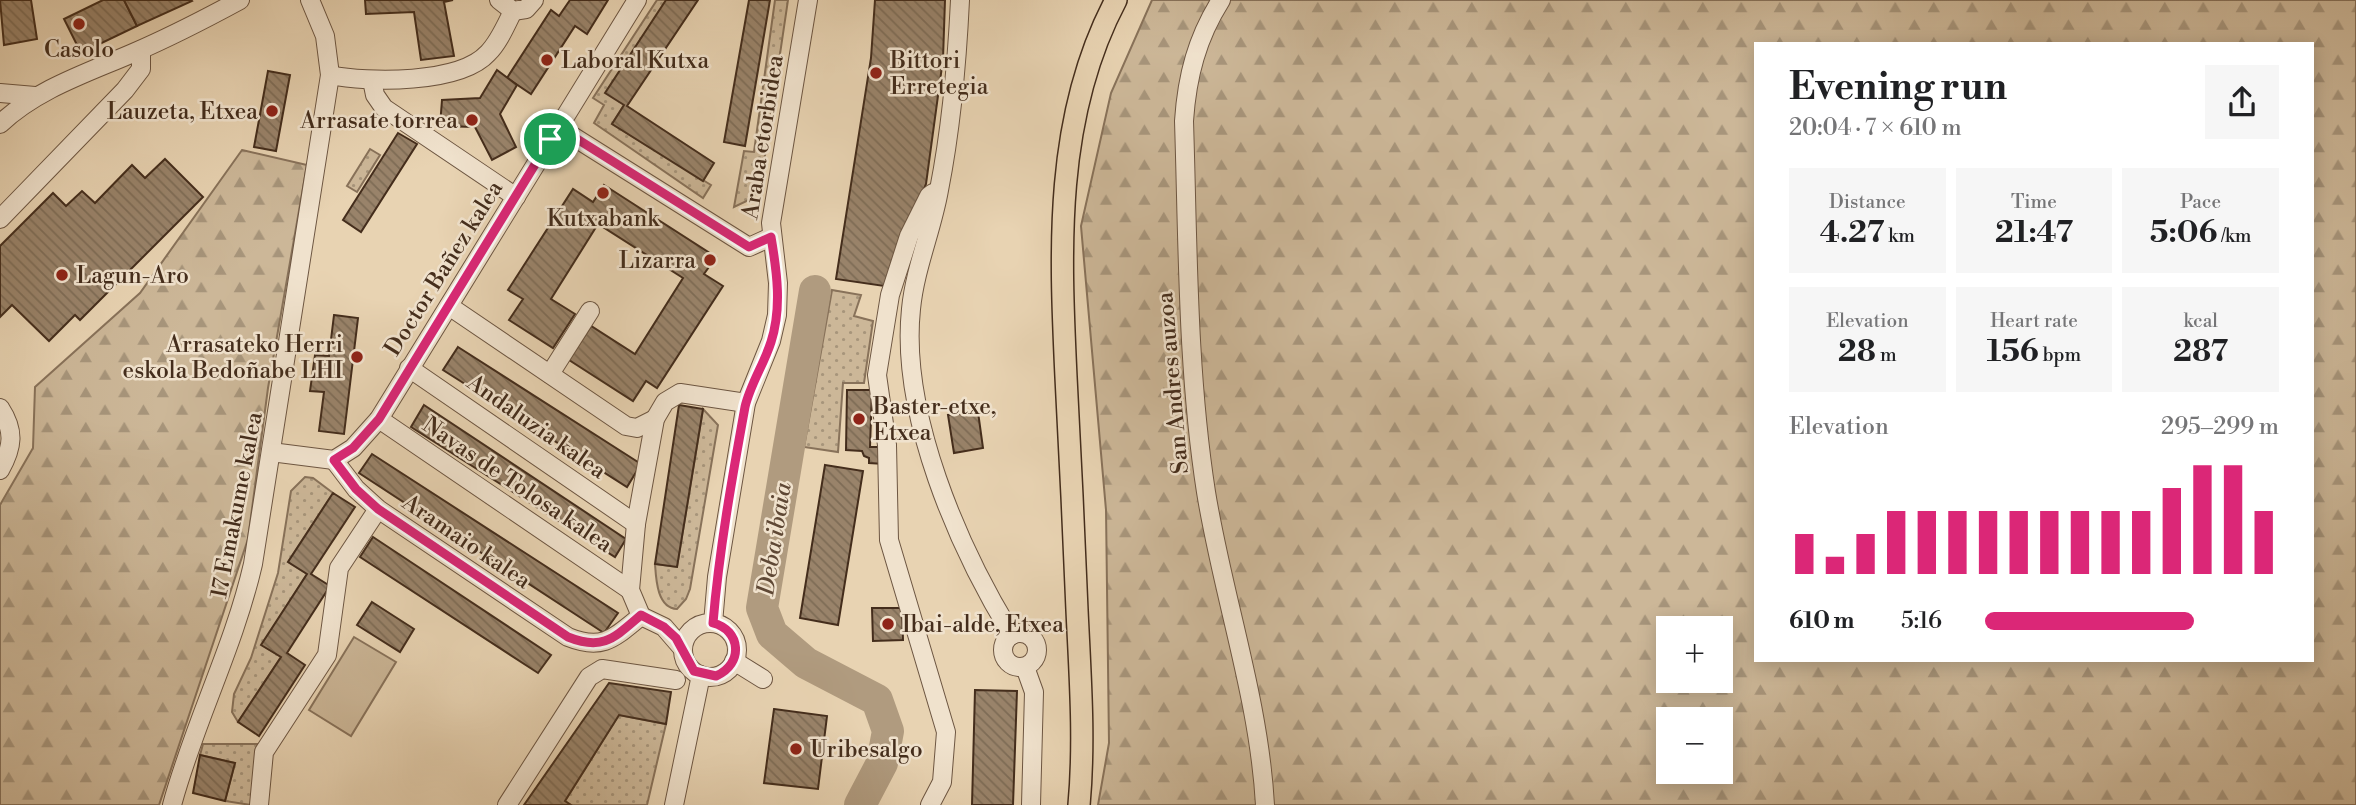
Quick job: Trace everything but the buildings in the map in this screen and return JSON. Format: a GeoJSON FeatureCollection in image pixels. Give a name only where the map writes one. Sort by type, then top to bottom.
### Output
{"type":"FeatureCollection","features":[{"type":"Feature","properties":{"kind":"main road"},"geometry":{"type":"LineString","coordinates":[[1079,805],[1082,706],[1063,321],[1062,220],[1068,153],[1080,96],[1100,34],[1116,0]]}},
{"type":"Feature","properties":{"kind":"street"},"geometry":{"type":"LineString","coordinates":[[0,124],[19,106],[141,50],[240,0]]}},
{"type":"Feature","properties":{"kind":"street","name":"17 Emakume kalea"},"geometry":{"type":"LineString","coordinates":[[172,805],[196,729],[243,605],[271,452],[330,75],[325,36],[310,0]]}},
{"type":"Feature","properties":{"kind":"street"},"geometry":{"type":"LineString","coordinates":[[330,75],[372,80],[449,74],[487,55],[506,6],[526,9],[534,0]]}},
{"type":"Feature","properties":{"kind":"street","name":"Doctor Bañez kalea"},"geometry":{"type":"LineString","coordinates":[[334,460],[353,448],[379,419],[638,0]]}},
{"type":"Feature","properties":{"kind":"street","name":"Araba etorbidea"},"geometry":{"type":"LineString","coordinates":[[713,623],[716,576],[746,403],[771,341],[777,315],[778,283],[771,237],[808,0]]}},
{"type":"Feature","properties":{"kind":"street"},"geometry":{"type":"LineString","coordinates":[[960,0],[939,190],[922,250],[911,309],[914,381],[921,421],[942,487],[977,570],[1012,635]]}},
{"type":"Feature","properties":{"kind":"street","name":"San Andres auzoa"},"geometry":{"type":"LineString","coordinates":[[1221,0],[1205,26],[1186,97],[1192,379],[1207,494],[1248,679],[1265,805]]}},
{"type":"Feature","properties":{"kind":"street"},"geometry":{"type":"LineString","coordinates":[[0,219],[125,90],[141,69],[141,50]]}},
{"type":"Feature","properties":{"kind":"street"},"geometry":{"type":"LineString","coordinates":[[372,80],[374,95],[384,108],[516,197]]}},
{"type":"Feature","properties":{"kind":"street"},"geometry":{"type":"LineString","coordinates":[[0,93],[39,96]]}},
{"type":"Feature","properties":{"kind":"street"},"geometry":{"type":"LineString","coordinates":[[558,127],[749,247],[771,237]]}},
{"type":"Feature","properties":{"kind":"street"},"geometry":{"type":"LineString","coordinates":[[932,802],[942,782],[946,732],[889,540],[887,445],[877,375],[885,313],[897,271],[909,236],[929,196],[939,190]]}},
{"type":"Feature","properties":{"kind":"street"},"geometry":{"type":"LineString","coordinates":[[449,306],[626,426],[637,428],[654,419]]}},
{"type":"Feature","properties":{"kind":"street"},"geometry":{"type":"LineString","coordinates":[[550,374],[590,312]]}},
{"type":"Feature","properties":{"kind":"street","name":"Andaluzia kalea"},"geometry":{"type":"LineString","coordinates":[[410,368],[636,524]]}},
{"type":"Feature","properties":{"kind":"street"},"geometry":{"type":"LineString","coordinates":[[683,649],[685,640],[696,627],[713,623],[721,625],[733,636],[736,644],[734,661],[724,673],[701,675],[688,665],[683,649],[664,627],[641,615],[630,590],[636,524],[654,419],[665,402],[680,393],[746,403]]}},
{"type":"Feature","properties":{"kind":"street"},"geometry":{"type":"LineString","coordinates":[[0,408],[10,422],[13,442],[0,470]]}},
{"type":"Feature","properties":{"kind":"street","name":"Navas de Tolosa kalea"},"geometry":{"type":"LineString","coordinates":[[379,419],[630,590]]}},
{"type":"Feature","properties":{"kind":"street"},"geometry":{"type":"LineString","coordinates":[[271,452],[334,460]]}},
{"type":"Feature","properties":{"kind":"street","name":"Aramaio kalea"},"geometry":{"type":"LineString","coordinates":[[334,460],[356,489],[378,509],[552,628],[586,644],[610,640],[641,615]]}},
{"type":"Feature","properties":{"kind":"street"},"geometry":{"type":"LineString","coordinates":[[259,805],[264,752],[327,654],[339,568],[378,509]]}},
{"type":"Feature","properties":{"kind":"street"},"geometry":{"type":"LineString","coordinates":[[1012,635],[1029,634],[1037,643],[1037,655],[1025,667]]}},
{"type":"Feature","properties":{"kind":"street"},"geometry":{"type":"LineString","coordinates":[[1012,635],[1003,648],[1005,659],[1014,666],[1025,667]]}},
{"type":"Feature","properties":{"kind":"street"},"geometry":{"type":"LineString","coordinates":[[734,661],[763,679]]}},
{"type":"Feature","properties":{"kind":"street"},"geometry":{"type":"LineString","coordinates":[[1025,667],[1034,692],[1031,805]]}},
{"type":"Feature","properties":{"kind":"street"},"geometry":{"type":"LineString","coordinates":[[507,805],[589,677],[602,669],[676,680]]}},
{"type":"Feature","properties":{"kind":"street"},"geometry":{"type":"LineString","coordinates":[[674,805],[701,675]]}},
{"type":"Feature","properties":{"kind":"green space"},"geometry":{"type":"Polygon","coordinates":[[[657,0],[666,0],[624,105],[612,124],[711,185],[703,198],[594,123],[604,105],[593,98],[657,0]]]}},
{"type":"Feature","properties":{"kind":"green space"},"geometry":{"type":"Polygon","coordinates":[[[775,0],[788,0],[760,189],[751,199],[734,207],[744,151],[754,152],[775,0]]]}},
{"type":"Feature","properties":{"kind":"green space"},"geometry":{"type":"Polygon","coordinates":[[[1152,0],[2356,0],[2356,805],[1098,805],[1109,743],[1106,510],[1081,226],[1111,93],[1152,0]]]}},
{"type":"Feature","properties":{"kind":"green space"},"geometry":{"type":"Polygon","coordinates":[[[370,149],[380,155],[357,192],[347,186],[370,149]]]}},
{"type":"Feature","properties":{"kind":"green space"},"geometry":{"type":"Polygon","coordinates":[[[242,150],[307,165],[268,388],[248,539],[159,805],[0,805],[0,505],[33,448],[35,387],[140,293],[242,150]]]}},
{"type":"Feature","properties":{"kind":"green space"},"geometry":{"type":"Polygon","coordinates":[[[832,290],[861,295],[854,316],[873,321],[864,383],[843,383],[838,452],[804,447],[832,290]]]}},
{"type":"Feature","properties":{"kind":"green space"},"geometry":{"type":"Polygon","coordinates":[[[703,409],[718,425],[690,589],[677,609],[665,604],[662,598],[657,585],[655,564],[677,567],[703,409]]]}},
{"type":"Feature","properties":{"kind":"green space"},"geometry":{"type":"Polygon","coordinates":[[[305,477],[313,478],[333,493],[288,562],[307,574],[262,645],[281,657],[238,722],[232,712],[234,694],[251,658],[278,573],[291,491],[305,477]]]}},
{"type":"Feature","properties":{"kind":"green space"},"geometry":{"type":"Polygon","coordinates":[[[354,637],[396,662],[351,736],[309,710],[354,637]]]}},
{"type":"Feature","properties":{"kind":"green space"},"geometry":{"type":"Polygon","coordinates":[[[619,715],[666,724],[647,805],[571,805],[565,801],[619,715]]]}},
{"type":"Feature","properties":{"kind":"green space"},"geometry":{"type":"Polygon","coordinates":[[[203,744],[260,744],[251,805],[225,801],[235,763],[200,755],[203,744]]]}},
{"type":"Feature","properties":{"kind":"waterway","name":"Deba ibaia"},"geometry":{"type":"LineString","coordinates":[[815,291],[762,608],[772,634],[806,663],[877,700],[888,731],[882,763],[860,805]]}},
{"type":"Feature","properties":{"kind":"place","name":"Casolo"},"geometry":{"type":"Point","coordinates":[79,24]}},
{"type":"Feature","properties":{"kind":"place","name":"Laboral Kutxa"},"geometry":{"type":"Point","coordinates":[547,60]}},
{"type":"Feature","properties":{"kind":"place","name":"Bittori Erretegia"},"geometry":{"type":"Point","coordinates":[876,73]}},
{"type":"Feature","properties":{"kind":"place","name":"Lauzeta, Etxea"},"geometry":{"type":"Point","coordinates":[272,111]}},
{"type":"Feature","properties":{"kind":"place","name":"Arrasate torrea"},"geometry":{"type":"Point","coordinates":[472,120]}},
{"type":"Feature","properties":{"kind":"place","name":"Kutxabank"},"geometry":{"type":"Point","coordinates":[603,193]}},
{"type":"Feature","properties":{"kind":"place","name":"Lizarra"},"geometry":{"type":"Point","coordinates":[710,260]}},
{"type":"Feature","properties":{"kind":"place","name":"Lagun-Aro"},"geometry":{"type":"Point","coordinates":[62,275]}},
{"type":"Feature","properties":{"kind":"place","name":"Arrasateko Herri eskola Bedoñabe LHI"},"geometry":{"type":"Point","coordinates":[357,357]}},
{"type":"Feature","properties":{"kind":"place","name":"Baster-etxe, Etxea"},"geometry":{"type":"Point","coordinates":[859,419]}},
{"type":"Feature","properties":{"kind":"place","name":"Ibai-alde, Etxea"},"geometry":{"type":"Point","coordinates":[888,624]}},
{"type":"Feature","properties":{"kind":"place","name":"Uribesalgo"},"geometry":{"type":"Point","coordinates":[796,749]}},
{"type":"Feature","properties":{"kind":"route"},"geometry":{"type":"LineString","coordinates":[[558,127],[749,247],[757,246],[771,237],[778,283],[777,315],[771,341],[746,403],[716,576],[713,623],[721,625],[733,636],[737,653],[730,667],[716,676],[701,675],[694,671],[688,665],[676,638],[664,627],[641,615],[610,640],[599,643],[586,644],[552,628],[378,509],[356,489],[334,460],[353,448],[379,419],[550,139],[558,127]]}}]}
